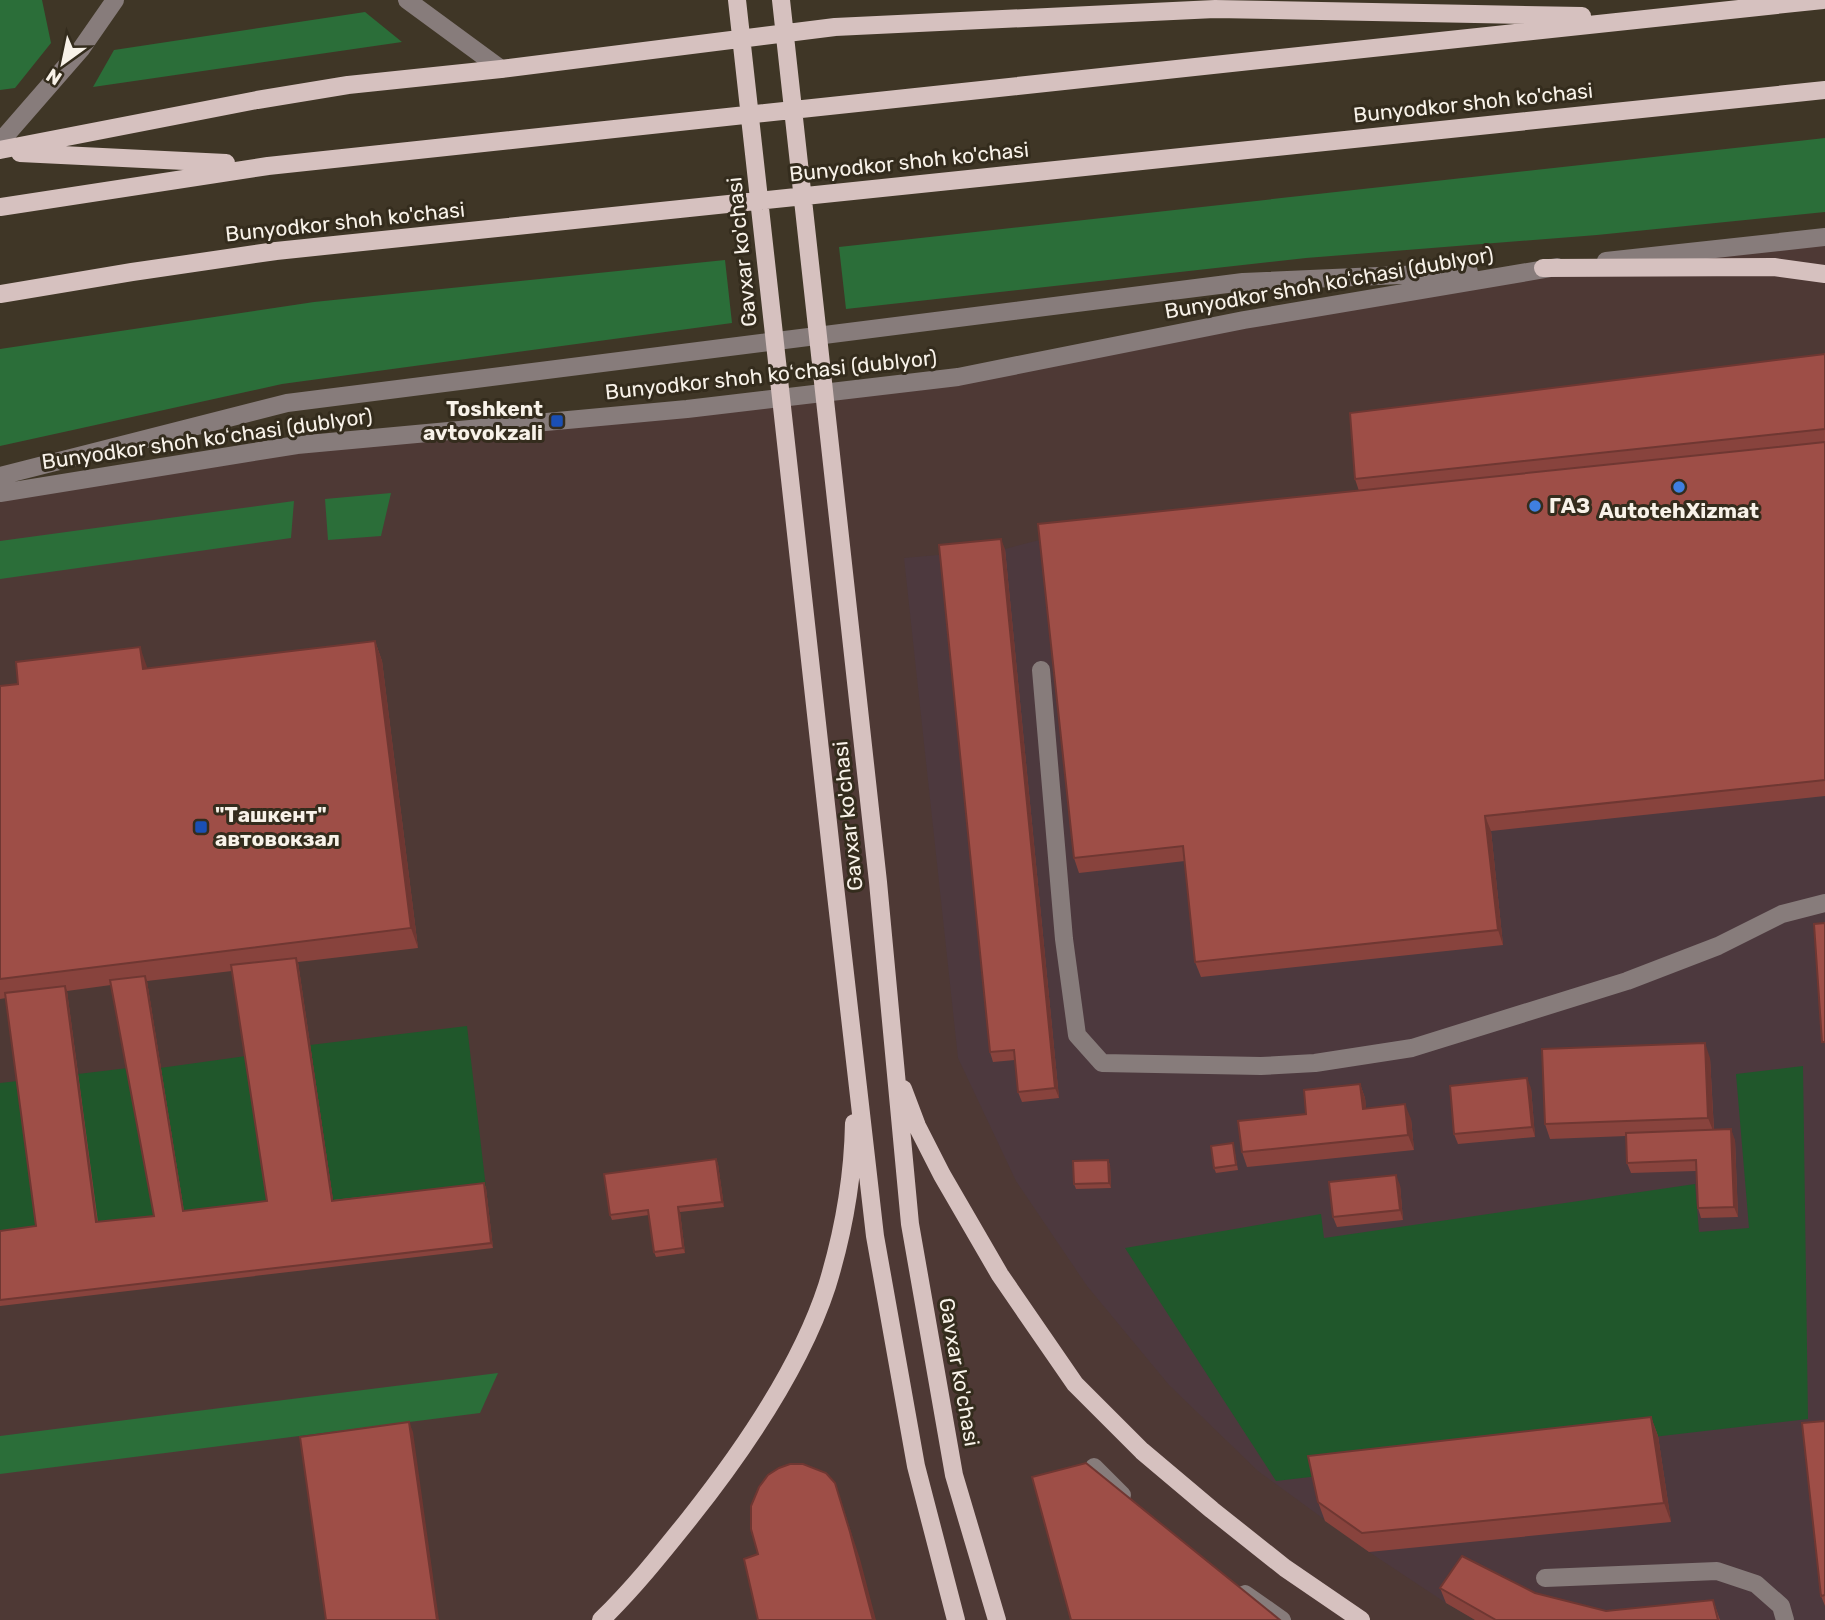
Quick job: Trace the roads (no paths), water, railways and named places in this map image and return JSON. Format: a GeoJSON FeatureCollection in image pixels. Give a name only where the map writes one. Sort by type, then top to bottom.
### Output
{"type":"FeatureCollection","features":[{"type":"Feature","properties":{"kind":"main road","name":"Gavxar ko'chasi"},"geometry":{"type":"LineString","coordinates":[[737,0],[876,1236],[916,1466],[956,1620]]}},
{"type":"Feature","properties":{"kind":"main road","name":"Gavxar ko'chasi"},"geometry":{"type":"LineString","coordinates":[[782,0],[878,882],[910,1224],[954,1475],[997,1620]]}},
{"type":"Feature","properties":{"kind":"main road"},"geometry":{"type":"LineString","coordinates":[[1215,9],[1264,0]]}},
{"type":"Feature","properties":{"kind":"main road"},"geometry":{"type":"LineString","coordinates":[[0,207],[268,166],[1823,0]]}},
{"type":"Feature","properties":{"kind":"main road"},"geometry":{"type":"LineString","coordinates":[[0,151],[257,100],[348,85],[501,69],[835,27],[1215,9],[1657,18]]}},
{"type":"Feature","properties":{"kind":"main road","name":"Bunyodkor shoh ko'chasi"},"geometry":{"type":"LineString","coordinates":[[0,294],[120,273],[276,251],[1825,90]]}},
{"type":"Feature","properties":{"kind":"main road"},"geometry":{"type":"LineString","coordinates":[[0,151],[268,166]]}},
{"type":"Feature","properties":{"kind":"main road"},"geometry":{"type":"LineString","coordinates":[[1543,268],[1774,267],[1825,274]]}},
{"type":"Feature","properties":{"kind":"main road"},"geometry":{"type":"LineString","coordinates":[[601,1620],[658,1558],[720,1479],[783,1382],[806,1335],[826,1287],[841,1234],[854,1135],[855,1063]]}},
{"type":"Feature","properties":{"kind":"main road"},"geometry":{"type":"LineString","coordinates":[[894,1066],[917,1126],[948,1186],[1000,1275],[1075,1384],[1142,1451],[1202,1502],[1285,1567],[1361,1620]]}},
{"type":"Feature","properties":{"kind":"street"},"geometry":{"type":"LineString","coordinates":[[0,142],[81,49],[115,0]]}},
{"type":"Feature","properties":{"kind":"street"},"geometry":{"type":"LineString","coordinates":[[407,0],[501,69]]}},
{"type":"Feature","properties":{"kind":"street","name":"Bunyodkor shoh koʻchasi (dublyor)"},"geometry":{"type":"LineString","coordinates":[[0,494],[297,444],[687,409],[958,377],[1244,320],[1543,268],[1825,237]]}},
{"type":"Feature","properties":{"kind":"street","name":"Bunyodkor shoh koʻchasi (dublyor)"},"geometry":{"type":"LineString","coordinates":[[0,476],[287,402],[1243,282],[1543,268]]}},
{"type":"Feature","properties":{"kind":"street"},"geometry":{"type":"LineString","coordinates":[[1041,670],[1064,939],[1077,1035],[1102,1063],[1261,1066],[1315,1063],[1412,1048],[1627,981],[1718,946],[1782,914],[1825,903]]}},
{"type":"Feature","properties":{"kind":"street"},"geometry":{"type":"LineString","coordinates":[[1094,1467],[1137,1508]]}},
{"type":"Feature","properties":{"kind":"street"},"geometry":{"type":"LineString","coordinates":[[1545,1578],[1717,1571],[1756,1584],[1781,1606],[1785,1620]]}},
{"type":"Feature","properties":{"kind":"street"},"geometry":{"type":"LineString","coordinates":[[1227,1580],[1283,1620]]}},
{"type":"Feature","properties":{"kind":"place","name":"Toshkent avtovokzali"},"geometry":{"type":"Point","coordinates":[557,421]}},
{"type":"Feature","properties":{"kind":"place","name":"AutotehXizmat"},"geometry":{"type":"Point","coordinates":[1679,487]}},
{"type":"Feature","properties":{"kind":"place","name":"ГАЗ"},"geometry":{"type":"Point","coordinates":[1535,506]}},
{"type":"Feature","properties":{"kind":"place","name":"\"Ташкент\" автовокзал"},"geometry":{"type":"Point","coordinates":[201,827]}}]}
